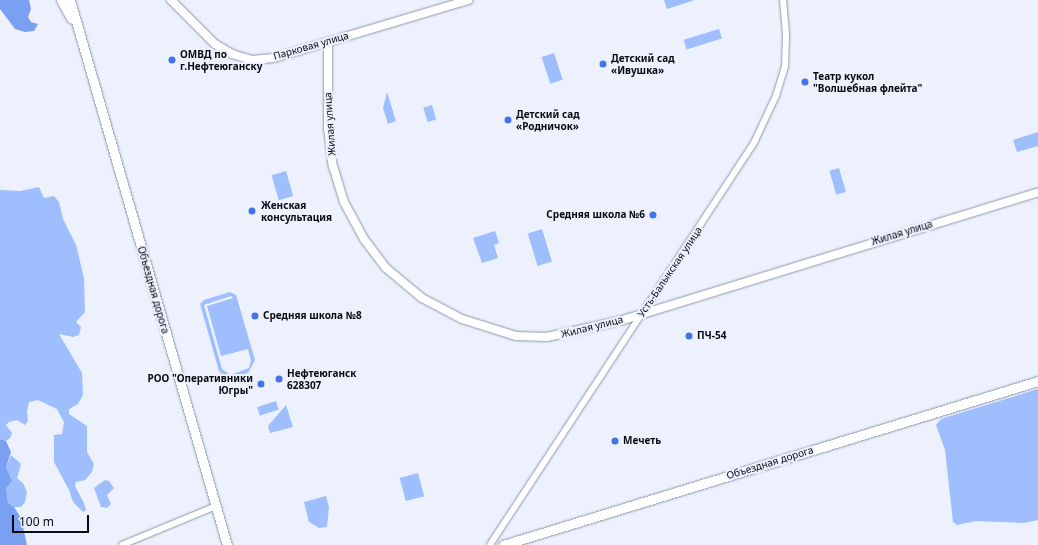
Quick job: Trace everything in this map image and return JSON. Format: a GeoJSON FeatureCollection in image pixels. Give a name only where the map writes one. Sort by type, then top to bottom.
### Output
{"type":"FeatureCollection","features":[{"type":"Feature","properties":{"kind":"main road"},"geometry":{"type":"LineString","coordinates":[[61,0],[80,36]]}},
{"type":"Feature","properties":{"kind":"main road"},"geometry":{"type":"LineString","coordinates":[[70,0],[80,36]]}},
{"type":"Feature","properties":{"kind":"main road","name":"Парковая улица"},"geometry":{"type":"LineString","coordinates":[[171,0],[210,40],[242,58],[252,60],[274,58],[469,0]]}},
{"type":"Feature","properties":{"kind":"main road","name":"Объездная дорога"},"geometry":{"type":"LineString","coordinates":[[80,36],[227,545]]}},
{"type":"Feature","properties":{"kind":"main road","name":"Жилая улица"},"geometry":{"type":"LineString","coordinates":[[328,42],[328,128],[333,166],[340,189],[353,221],[370,248],[406,286],[447,312],[516,336],[557,336],[641,314],[1038,192]]}},
{"type":"Feature","properties":{"kind":"main road","name":"Объездная дорога"},"geometry":{"type":"LineString","coordinates":[[503,545],[1038,381]]}},
{"type":"Feature","properties":{"kind":"street","name":"Усть-Балыкская улица"},"geometry":{"type":"LineString","coordinates":[[490,545],[641,314],[735,174],[770,110],[785,66],[786,34],[783,0]]}},
{"type":"Feature","properties":{"kind":"street"},"geometry":{"type":"LineString","coordinates":[[122,545],[216,506]]}},
{"type":"Feature","properties":{"kind":"shaded area"},"geometry":{"type":"Polygon","coordinates":[[[0,0],[29,0],[31,9],[28,17],[31,22],[38,24],[34,31],[25,32],[15,29],[0,9],[0,0]]]}},
{"type":"Feature","properties":{"kind":"shaded area"},"geometry":{"type":"Polygon","coordinates":[[[664,0],[695,0],[667,9],[664,0]]]}},
{"type":"Feature","properties":{"kind":"shaded area"},"geometry":{"type":"Polygon","coordinates":[[[719,29],[722,39],[687,49],[684,40],[719,29]]]}},
{"type":"Feature","properties":{"kind":"shaded area"},"geometry":{"type":"Polygon","coordinates":[[[554,53],[563,80],[550,84],[542,57],[554,53]]]}},
{"type":"Feature","properties":{"kind":"shaded area"},"geometry":{"type":"Polygon","coordinates":[[[387,92],[396,121],[388,124],[383,108],[387,92]]]}},
{"type":"Feature","properties":{"kind":"shaded area"},"geometry":{"type":"Polygon","coordinates":[[[432,105],[436,119],[427,122],[423,107],[432,105]]]}},
{"type":"Feature","properties":{"kind":"shaded area"},"geometry":{"type":"Polygon","coordinates":[[[1038,132],[1038,146],[1017,152],[1013,140],[1038,132]]]}},
{"type":"Feature","properties":{"kind":"shaded area"},"geometry":{"type":"Polygon","coordinates":[[[839,168],[846,192],[836,195],[829,171],[839,168]]]}},
{"type":"Feature","properties":{"kind":"shaded area"},"geometry":{"type":"Polygon","coordinates":[[[286,171],[293,196],[279,200],[272,175],[286,171]]]}},
{"type":"Feature","properties":{"kind":"shaded area"},"geometry":{"type":"Polygon","coordinates":[[[39,187],[44,198],[54,196],[59,202],[63,219],[76,245],[84,278],[85,312],[76,322],[81,327],[79,335],[73,337],[59,334],[82,373],[83,395],[78,404],[69,409],[69,414],[87,426],[87,452],[94,464],[92,472],[85,480],[76,482],[75,486],[84,503],[86,510],[83,512],[73,502],[69,490],[54,462],[54,435],[62,434],[64,422],[57,409],[38,400],[29,402],[27,412],[28,421],[25,425],[17,420],[9,422],[6,425],[12,433],[10,438],[6,441],[0,439],[0,190],[20,191],[39,187]]]}},
{"type":"Feature","properties":{"kind":"shaded area"},"geometry":{"type":"Polygon","coordinates":[[[542,229],[552,262],[538,266],[528,233],[542,229]]]}},
{"type":"Feature","properties":{"kind":"shaded area"},"geometry":{"type":"Polygon","coordinates":[[[495,231],[499,243],[494,245],[498,258],[482,263],[473,238],[495,231]]]}},
{"type":"Feature","properties":{"kind":"shaded area"},"geometry":{"type":"Polygon","coordinates":[[[230,292],[236,295],[255,360],[248,373],[231,378],[225,378],[219,371],[200,304],[204,300],[230,292]],[[231,296],[204,305],[222,369],[230,375],[249,368],[251,361],[248,349],[221,356],[207,306],[233,298],[231,296]]]}},
{"type":"Feature","properties":{"kind":"shaded area"},"geometry":{"type":"Polygon","coordinates":[[[1038,389],[1038,520],[1024,523],[976,521],[957,525],[953,522],[945,450],[936,425],[941,419],[1038,389]]]}},
{"type":"Feature","properties":{"kind":"shaded area"},"geometry":{"type":"Polygon","coordinates":[[[276,401],[279,410],[260,416],[257,407],[276,401]]]}},
{"type":"Feature","properties":{"kind":"shaded area"},"geometry":{"type":"Polygon","coordinates":[[[286,405],[293,427],[270,433],[268,426],[286,405]]]}},
{"type":"Feature","properties":{"kind":"shaded area"},"geometry":{"type":"Polygon","coordinates":[[[0,439],[6,441],[11,452],[6,467],[12,481],[6,488],[8,503],[14,507],[21,518],[27,545],[0,545],[0,439]]]}},
{"type":"Feature","properties":{"kind":"shaded area"},"geometry":{"type":"Polygon","coordinates":[[[11,455],[21,464],[17,478],[23,483],[27,492],[25,502],[21,507],[14,507],[8,503],[6,488],[11,479],[6,467],[11,455]]]}},
{"type":"Feature","properties":{"kind":"shaded area"},"geometry":{"type":"Polygon","coordinates":[[[418,473],[424,496],[406,501],[400,478],[418,473]]]}},
{"type":"Feature","properties":{"kind":"shaded area"},"geometry":{"type":"Polygon","coordinates":[[[105,480],[109,481],[114,488],[107,495],[111,504],[107,508],[101,507],[94,488],[105,480]]]}},
{"type":"Feature","properties":{"kind":"shaded area"},"geometry":{"type":"Polygon","coordinates":[[[326,496],[329,507],[327,527],[319,528],[309,522],[304,502],[326,496]]]}},
{"type":"Feature","properties":{"kind":"place","name":"ОМВД по г.Нефтеюганску"},"geometry":{"type":"Point","coordinates":[172,60]}},
{"type":"Feature","properties":{"kind":"place","name":"Детский сад «Ивушка»"},"geometry":{"type":"Point","coordinates":[603,64]}},
{"type":"Feature","properties":{"kind":"place","name":"Театр кукол \"Волшебная флейта\""},"geometry":{"type":"Point","coordinates":[805,82]}},
{"type":"Feature","properties":{"kind":"place","name":"Детский сад «Родничок»"},"geometry":{"type":"Point","coordinates":[508,120]}},
{"type":"Feature","properties":{"kind":"place","name":"Женская консультация"},"geometry":{"type":"Point","coordinates":[252,211]}},
{"type":"Feature","properties":{"kind":"place","name":"Средняя школа №6"},"geometry":{"type":"Point","coordinates":[653,215]}},
{"type":"Feature","properties":{"kind":"place","name":"Средняя школа №8"},"geometry":{"type":"Point","coordinates":[255,316]}},
{"type":"Feature","properties":{"kind":"place","name":"ПЧ-54"},"geometry":{"type":"Point","coordinates":[689,336]}},
{"type":"Feature","properties":{"kind":"place","name":"Нефтеюганск 628307"},"geometry":{"type":"Point","coordinates":[279,379]}},
{"type":"Feature","properties":{"kind":"place","name":"РОО \"Оперативники Югры\""},"geometry":{"type":"Point","coordinates":[261,384]}},
{"type":"Feature","properties":{"kind":"place","name":"Мечеть"},"geometry":{"type":"Point","coordinates":[615,441]}}]}
